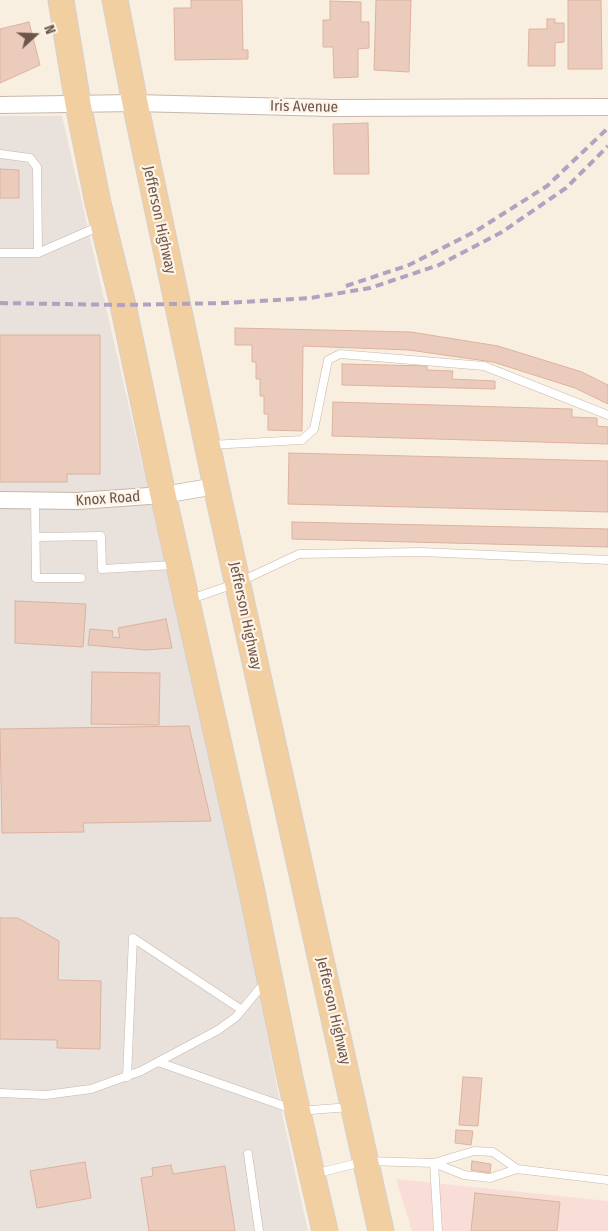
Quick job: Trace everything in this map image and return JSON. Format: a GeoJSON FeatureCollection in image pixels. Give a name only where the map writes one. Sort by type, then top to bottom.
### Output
{"type":"FeatureCollection","features":[{"type":"Feature","properties":{"kind":"main road"},"geometry":{"type":"LineString","coordinates":[[61,0],[78,104],[325,1231]]}},
{"type":"Feature","properties":{"kind":"main road","name":"Jefferson Highway"},"geometry":{"type":"LineString","coordinates":[[115,0],[135,103],[237,583],[382,1231]]}},
{"type":"Feature","properties":{"kind":"street","name":"Iris Avenue"},"geometry":{"type":"LineString","coordinates":[[0,105],[135,103],[332,108],[608,107]]}},
{"type":"Feature","properties":{"kind":"street","name":"Knox Road"},"geometry":{"type":"LineString","coordinates":[[0,500],[78,502],[163,495],[216,486]]}},
{"type":"Feature","properties":{"kind":"lane"},"geometry":{"type":"LineString","coordinates":[[0,154],[30,158],[37,167],[38,253]]}},
{"type":"Feature","properties":{"kind":"lane"},"geometry":{"type":"LineString","coordinates":[[0,253],[38,253],[104,225]]}},
{"type":"Feature","properties":{"kind":"lane"},"geometry":{"type":"LineString","coordinates":[[208,446],[302,440],[314,429],[328,360],[340,354],[484,366],[608,415]]}},
{"type":"Feature","properties":{"kind":"lane"},"geometry":{"type":"LineString","coordinates":[[35,501],[36,578],[81,578]]}},
{"type":"Feature","properties":{"kind":"lane"},"geometry":{"type":"LineString","coordinates":[[36,537],[101,536],[102,569],[179,565]]}},
{"type":"Feature","properties":{"kind":"lane"},"geometry":{"type":"LineString","coordinates":[[187,600],[237,583],[299,554],[421,552],[608,560]]}},
{"type":"Feature","properties":{"kind":"lane"},"geometry":{"type":"LineString","coordinates":[[127,1076],[133,938],[242,1010]]}},
{"type":"Feature","properties":{"kind":"lane"},"geometry":{"type":"LineString","coordinates":[[0,1093],[46,1095],[91,1089],[127,1076],[218,1030],[242,1010],[270,977]]}},
{"type":"Feature","properties":{"kind":"lane"},"geometry":{"type":"LineString","coordinates":[[158,1062],[298,1111],[355,1106]]}},
{"type":"Feature","properties":{"kind":"lane"},"geometry":{"type":"LineString","coordinates":[[312,1175],[366,1161],[434,1163],[474,1151],[493,1152],[517,1169]]}},
{"type":"Feature","properties":{"kind":"lane"},"geometry":{"type":"LineString","coordinates":[[248,1154],[259,1231]]}},
{"type":"Feature","properties":{"kind":"lane"},"geometry":{"type":"LineString","coordinates":[[434,1163],[464,1175],[490,1178],[517,1169],[608,1180]]}},
{"type":"Feature","properties":{"kind":"lane"},"geometry":{"type":"LineString","coordinates":[[434,1163],[438,1231]]}},
{"type":"Feature","properties":{"kind":"shaded area"},"geometry":{"type":"Polygon","coordinates":[[[0,116],[62,116],[235,868],[283,1118],[308,1231],[0,1231],[0,116]]]}},
{"type":"Feature","properties":{"kind":"shaded area"},"geometry":{"type":"Polygon","coordinates":[[[396,1179],[608,1201],[608,1231],[412,1231],[396,1179]]]}},
{"type":"Feature","properties":{"kind":"building"},"geometry":{"type":"Polygon","coordinates":[[[191,0],[242,0],[243,50],[248,50],[248,59],[175,60],[174,8],[191,8],[191,0]]]}},
{"type":"Feature","properties":{"kind":"building"},"geometry":{"type":"Polygon","coordinates":[[[376,0],[411,0],[409,72],[374,70],[376,0]]]}},
{"type":"Feature","properties":{"kind":"building"},"geometry":{"type":"Polygon","coordinates":[[[568,0],[601,0],[602,69],[568,69],[568,0]]]}},
{"type":"Feature","properties":{"kind":"building"},"geometry":{"type":"Polygon","coordinates":[[[330,1],[361,2],[361,22],[369,22],[369,48],[358,49],[358,77],[334,78],[333,47],[323,47],[323,20],[330,20],[330,1]]]}},
{"type":"Feature","properties":{"kind":"building"},"geometry":{"type":"Polygon","coordinates":[[[547,19],[555,19],[555,23],[564,23],[564,42],[555,43],[555,66],[528,66],[529,29],[547,29],[547,19]]]}},
{"type":"Feature","properties":{"kind":"building"},"geometry":{"type":"Polygon","coordinates":[[[29,22],[40,65],[0,83],[0,29],[29,22]]]}},
{"type":"Feature","properties":{"kind":"building"},"geometry":{"type":"Polygon","coordinates":[[[368,123],[369,174],[334,174],[333,124],[368,123]]]}},
{"type":"Feature","properties":{"kind":"building"},"geometry":{"type":"Polygon","coordinates":[[[0,169],[19,170],[19,198],[0,198],[0,169]]]}},
{"type":"Feature","properties":{"kind":"building"},"geometry":{"type":"Polygon","coordinates":[[[235,328],[411,332],[498,346],[582,372],[608,385],[608,404],[575,388],[493,362],[409,350],[303,346],[302,431],[268,430],[268,414],[264,414],[264,396],[260,396],[260,379],[256,379],[256,362],[252,362],[252,345],[235,345],[235,328]]]}},
{"type":"Feature","properties":{"kind":"building"},"geometry":{"type":"Polygon","coordinates":[[[0,335],[100,335],[100,474],[67,474],[67,482],[0,482],[0,335]]]}},
{"type":"Feature","properties":{"kind":"building"},"geometry":{"type":"Polygon","coordinates":[[[342,364],[427,366],[427,370],[453,371],[452,379],[495,381],[495,389],[342,385],[342,364]]]}},
{"type":"Feature","properties":{"kind":"building"},"geometry":{"type":"Polygon","coordinates":[[[333,402],[572,409],[572,417],[597,418],[597,426],[608,427],[608,444],[332,436],[333,402]]]}},
{"type":"Feature","properties":{"kind":"building"},"geometry":{"type":"Polygon","coordinates":[[[289,453],[608,461],[608,512],[288,504],[289,453]]]}},
{"type":"Feature","properties":{"kind":"building"},"geometry":{"type":"Polygon","coordinates":[[[292,522],[608,529],[608,547],[292,539],[292,522]]]}},
{"type":"Feature","properties":{"kind":"building"},"geometry":{"type":"Polygon","coordinates":[[[15,601],[86,604],[83,647],[15,643],[15,601]]]}},
{"type":"Feature","properties":{"kind":"building"},"geometry":{"type":"Polygon","coordinates":[[[166,619],[172,648],[146,650],[88,645],[90,629],[113,631],[112,637],[120,638],[118,628],[166,619]]]}},
{"type":"Feature","properties":{"kind":"building"},"geometry":{"type":"Polygon","coordinates":[[[92,672],[160,673],[159,725],[91,724],[92,672]]]}},
{"type":"Feature","properties":{"kind":"building"},"geometry":{"type":"Polygon","coordinates":[[[189,726],[211,821],[83,823],[84,832],[2,833],[0,729],[189,726]]]}},
{"type":"Feature","properties":{"kind":"building"},"geometry":{"type":"Polygon","coordinates":[[[0,918],[18,918],[59,941],[58,980],[101,981],[100,1049],[57,1048],[57,1040],[0,1039],[0,918]]]}},
{"type":"Feature","properties":{"kind":"building"},"geometry":{"type":"Polygon","coordinates":[[[463,1077],[482,1078],[478,1126],[459,1125],[463,1077]]]}},
{"type":"Feature","properties":{"kind":"building"},"geometry":{"type":"Polygon","coordinates":[[[456,1130],[473,1131],[471,1145],[455,1143],[456,1130]]]}},
{"type":"Feature","properties":{"kind":"building"},"geometry":{"type":"Polygon","coordinates":[[[472,1161],[491,1164],[490,1173],[471,1170],[472,1161]]]}},
{"type":"Feature","properties":{"kind":"building"},"geometry":{"type":"Polygon","coordinates":[[[85,1162],[91,1198],[37,1208],[30,1171],[85,1162]]]}},
{"type":"Feature","properties":{"kind":"building"},"geometry":{"type":"Polygon","coordinates":[[[171,1165],[173,1174],[225,1166],[235,1231],[149,1231],[141,1178],[153,1176],[152,1168],[171,1165]]]}},
{"type":"Feature","properties":{"kind":"building"},"geometry":{"type":"Polygon","coordinates":[[[475,1193],[560,1202],[557,1231],[471,1231],[475,1193]]]}},
{"type":"Feature","properties":{"kind":"railway"},"geometry":{"type":"LineString","coordinates":[[346,286],[409,265],[476,231],[547,186],[608,128]]}},
{"type":"Feature","properties":{"kind":"railway"},"geometry":{"type":"LineString","coordinates":[[0,303],[123,305],[225,303],[310,298],[370,288],[439,265],[502,232],[566,188],[608,146]]}}]}
